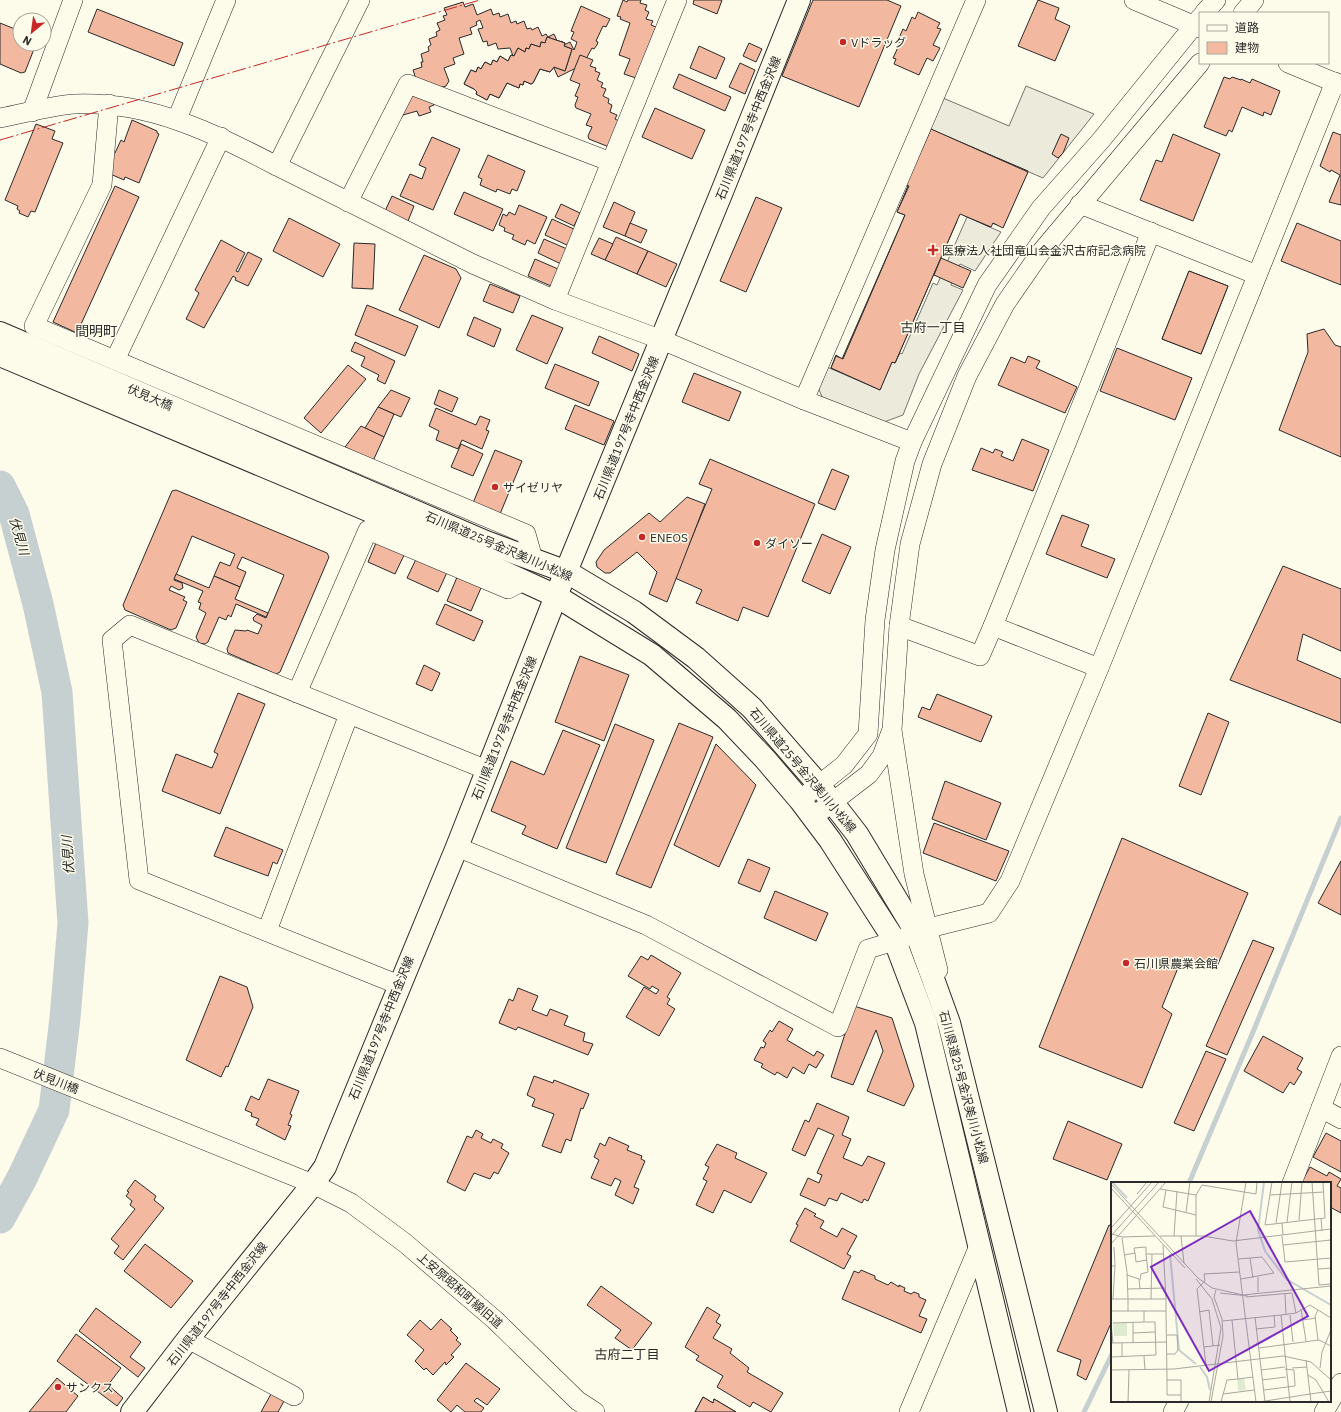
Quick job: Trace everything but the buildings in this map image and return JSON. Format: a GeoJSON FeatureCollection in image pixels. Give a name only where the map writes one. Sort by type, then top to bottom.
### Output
{"type":"FeatureCollection","features":[{"type":"Feature","properties":{"kind":"main road","name":"石川県道197号寺中西金沢線"},"geometry":{"type":"LineString","coordinates":[[132,1412],[325,1167],[457,847],[556,596],[662,340],[799,0]]}},
{"type":"Feature","properties":{"kind":"main road","name":"伏見大橋"},"geometry":{"type":"LineString","coordinates":[[0,333],[296,470]]}},
{"type":"Feature","properties":{"kind":"main road","name":"伏見大橋"},"geometry":{"type":"LineString","coordinates":[[0,355],[296,470]]}},
{"type":"Feature","properties":{"kind":"main road","name":"石川県道25号金沢美川小松線"},"geometry":{"type":"LineString","coordinates":[[296,470],[567,572],[634,612],[696,658],[752,708],[819,785],[857,834],[922,930],[949,1023],[1046,1412]]}},
{"type":"Feature","properties":{"kind":"main road","name":"石川県道25号金沢美川小松線"},"geometry":{"type":"LineString","coordinates":[[296,470],[375,513],[556,596],[652,655],[727,719],[765,759],[800,800],[830,840],[895,941],[926,1023],[1019,1412]]}},
{"type":"Feature","properties":{"kind":"street"},"geometry":{"type":"LineString","coordinates":[[32,112],[73,0]]}},
{"type":"Feature","properties":{"kind":"street"},"geometry":{"type":"LineString","coordinates":[[177,119],[226,0]]}},
{"type":"Feature","properties":{"kind":"street"},"geometry":{"type":"LineString","coordinates":[[277,166],[360,0]]}},
{"type":"Feature","properties":{"kind":"street"},"geometry":{"type":"LineString","coordinates":[[555,300],[677,0]]}},
{"type":"Feature","properties":{"kind":"street"},"geometry":{"type":"LineString","coordinates":[[804,400],[976,0]]}},
{"type":"Feature","properties":{"kind":"street"},"geometry":{"type":"LineString","coordinates":[[1134,0],[1199,21]]}},
{"type":"Feature","properties":{"kind":"street"},"geometry":{"type":"LineString","coordinates":[[1207,12],[1216,0]]}},
{"type":"Feature","properties":{"kind":"street"},"geometry":{"type":"LineString","coordinates":[[1244,12],[1254,0]]}},
{"type":"Feature","properties":{"kind":"street"},"geometry":{"type":"LineString","coordinates":[[800,800],[844,765],[868,734],[875,620],[883,566],[905,461],[912,442],[987,285],[1041,208],[1102,139],[1199,22]]}},
{"type":"Feature","properties":{"kind":"street"},"geometry":{"type":"LineString","coordinates":[[922,930],[892,730],[899,626],[910,544],[932,464],[967,376],[1005,304],[1040,252],[1199,64]]}},
{"type":"Feature","properties":{"kind":"street"},"geometry":{"type":"LineString","coordinates":[[457,847],[646,925],[838,1028],[868,949],[895,941],[922,930],[989,914],[1010,881],[1099,668],[1257,275],[1338,83],[1290,64]]}},
{"type":"Feature","properties":{"kind":"street"},"geometry":{"type":"LineString","coordinates":[[348,202],[408,84],[611,162]]}},
{"type":"Feature","properties":{"kind":"street"},"geometry":{"type":"LineString","coordinates":[[0,118],[74,104],[109,104],[177,119],[221,137],[473,264],[555,300],[662,340],[804,400],[912,442]]}},
{"type":"Feature","properties":{"kind":"street"},"geometry":{"type":"LineString","coordinates":[[109,104],[102,185],[34,326],[526,534],[533,559]]}},
{"type":"Feature","properties":{"kind":"street"},"geometry":{"type":"LineString","coordinates":[[115,360],[221,137]]}},
{"type":"Feature","properties":{"kind":"street"},"geometry":{"type":"LineString","coordinates":[[1080,204],[1257,275]]}},
{"type":"Feature","properties":{"kind":"street"},"geometry":{"type":"LineString","coordinates":[[899,626],[980,656],[1150,232]]}},
{"type":"Feature","properties":{"kind":"street"},"geometry":{"type":"LineString","coordinates":[[297,693],[368,530],[508,589],[523,581]]}},
{"type":"Feature","properties":{"kind":"street"},"geometry":{"type":"LineString","coordinates":[[399,985],[139,880],[112,640],[130,624],[487,770]]}},
{"type":"Feature","properties":{"kind":"street"},"geometry":{"type":"LineString","coordinates":[[993,626],[1099,668]]}},
{"type":"Feature","properties":{"kind":"street"},"geometry":{"type":"LineString","coordinates":[[267,931],[349,714]]}},
{"type":"Feature","properties":{"kind":"street"},"geometry":{"type":"LineString","coordinates":[[813,817],[869,774],[882,756],[892,730]]}},
{"type":"Feature","properties":{"kind":"street"},"geometry":{"type":"LineString","coordinates":[[1292,1182],[1341,1056]]}},
{"type":"Feature","properties":{"kind":"street","name":"伏見川橋"},"geometry":{"type":"LineString","coordinates":[[0,1058],[313,1184]]}},
{"type":"Feature","properties":{"kind":"street"},"geometry":{"type":"LineString","coordinates":[[1321,1108],[1341,1119]]}},
{"type":"Feature","properties":{"kind":"street","name":"上安原昭和町線旧道"},"geometry":{"type":"LineString","coordinates":[[313,1184],[351,1203],[405,1243],[495,1320],[578,1401],[595,1412]]}},
{"type":"Feature","properties":{"kind":"street"},"geometry":{"type":"LineString","coordinates":[[909,1412],[979,1246]]}},
{"type":"Feature","properties":{"kind":"street"},"geometry":{"type":"LineString","coordinates":[[188,1339],[294,1396]]}},
{"type":"Feature","properties":{"kind":"street"},"geometry":{"type":"LineString","coordinates":[[1331,1400],[1341,1383]]}},
{"type":"Feature","properties":{"kind":"street"},"geometry":{"type":"LineString","coordinates":[[1174,1412],[1179,1402]]}},
{"type":"Feature","properties":{"kind":"street"},"geometry":{"type":"LineString","coordinates":[[1324,1412],[1330,1402]]}},
{"type":"Feature","properties":{"kind":"shaded area"},"geometry":{"type":"Polygon","coordinates":[[[1026,86],[1094,114],[1043,178],[929,129],[943,98],[1009,126],[1026,86]]]}},
{"type":"Feature","properties":{"kind":"shaded area"},"geometry":{"type":"Polygon","coordinates":[[[967,217],[1001,232],[975,271],[960,264],[951,285],[963,290],[919,374],[903,415],[884,422],[822,397],[818,387],[827,367],[880,390],[892,362],[895,363],[900,353],[902,354],[933,283],[937,285],[967,217]]]}},
{"type":"Feature","properties":{"kind":"waterway","name":"伏見川"},"geometry":{"type":"LineString","coordinates":[[0,486],[14,514],[38,604],[57,692],[73,923],[65,1018],[54,1110],[22,1178],[0,1218]]}},
{"type":"Feature","properties":{"kind":"waterway"},"geometry":{"type":"LineString","coordinates":[[1189,1182],[1341,818]]}},
{"type":"Feature","properties":{"kind":"waterway"},"geometry":{"type":"LineString","coordinates":[[1084,1412],[1111,1356]]}},
{"type":"Feature","properties":{"kind":"power"},"geometry":{"type":"LineString","coordinates":[[0,140],[480,0]]}},
{"type":"Feature","properties":{"kind":"place","name":"Vドラッグ"},"geometry":{"type":"Point","coordinates":[843,42]}},
{"type":"Feature","properties":{"kind":"place","name":"医療法人社団竜山会金沢古府記念病院"},"geometry":{"type":"Point","coordinates":[933,250]}},
{"type":"Feature","properties":{"kind":"place","name":"サイゼリヤ"},"geometry":{"type":"Point","coordinates":[495,487]}},
{"type":"Feature","properties":{"kind":"place","name":"ENEOS"},"geometry":{"type":"Point","coordinates":[642,537]}},
{"type":"Feature","properties":{"kind":"place","name":"ダイソー"},"geometry":{"type":"Point","coordinates":[757,543]}},
{"type":"Feature","properties":{"kind":"place","name":"石川県農業会館"},"geometry":{"type":"Point","coordinates":[1126,963]}},
{"type":"Feature","properties":{"kind":"place","name":"サンクス"},"geometry":{"type":"Point","coordinates":[58,1387]}},
{"type":"Feature","properties":{"kind":"district","name":"古府一丁目"},"geometry":{"type":"Point","coordinates":[933,327]}},
{"type":"Feature","properties":{"kind":"district","name":"間明町"},"geometry":{"type":"Point","coordinates":[96,331]}},
{"type":"Feature","properties":{"kind":"district","name":"古府二丁目"},"geometry":{"type":"Point","coordinates":[627,1354]}}]}
